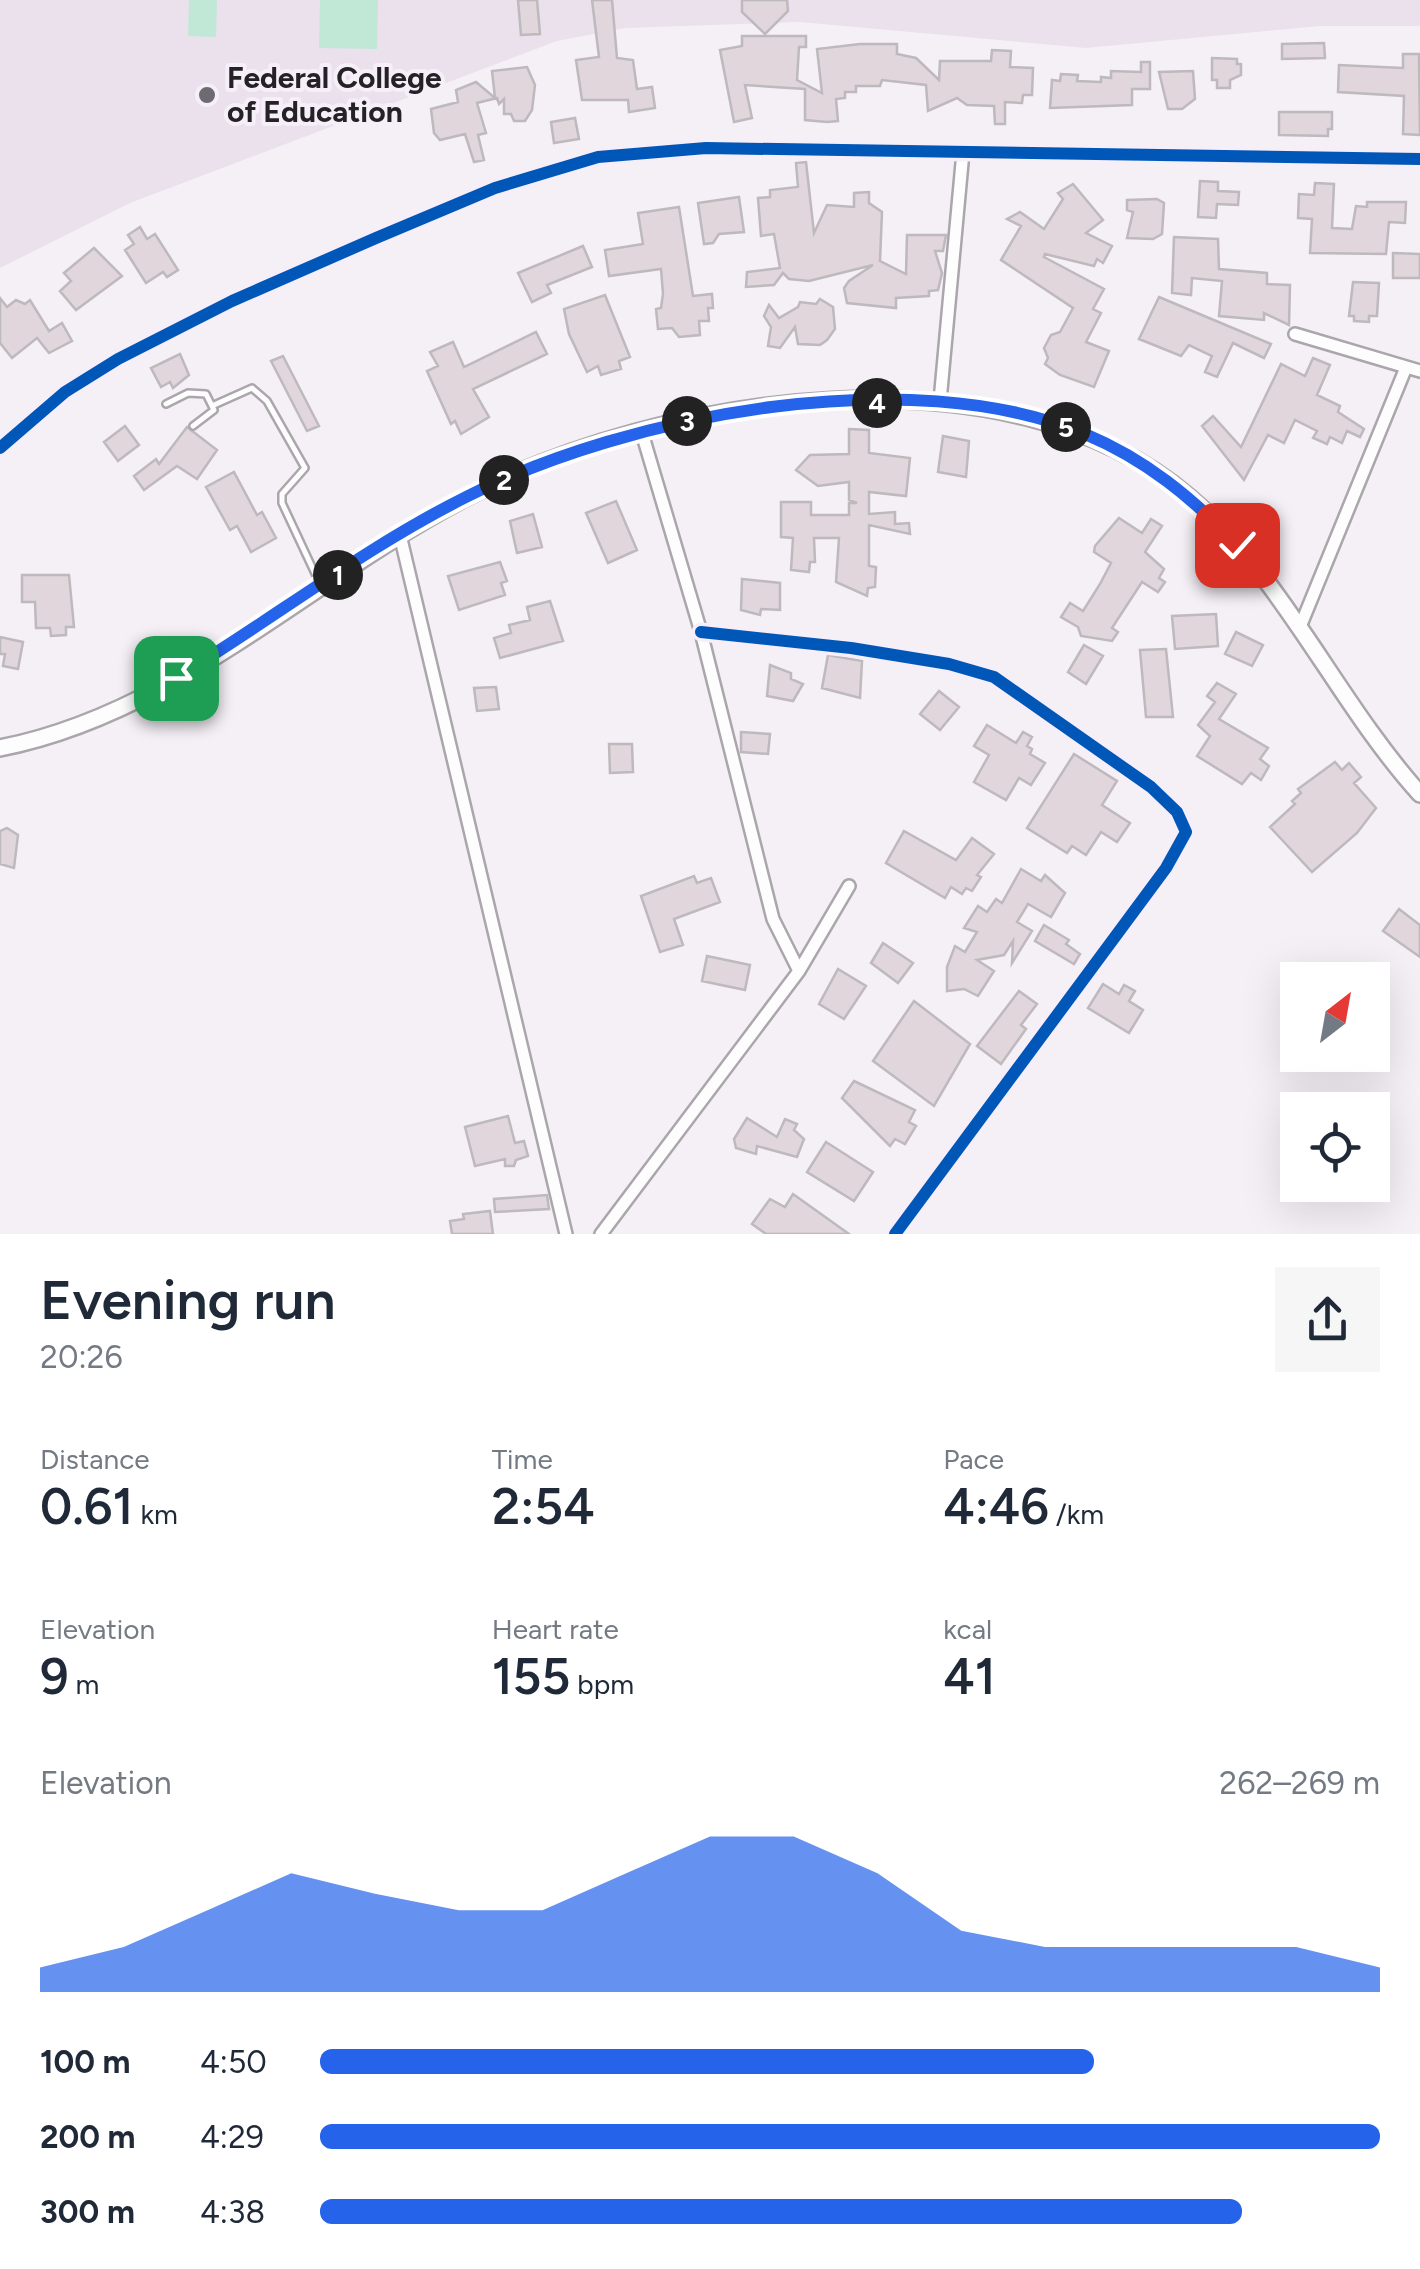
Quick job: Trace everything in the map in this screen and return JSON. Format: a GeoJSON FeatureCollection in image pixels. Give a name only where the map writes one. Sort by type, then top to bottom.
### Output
{"type":"FeatureCollection","features":[{"type":"Feature","properties":{"kind":"main road"},"geometry":{"type":"LineString","coordinates":[[0,748],[84,724],[144,696],[400,535],[495,483],[642,432],[708,416],[790,406],[940,401],[1064,426],[1151,468],[1224,532],[1300,628],[1420,794]]}},
{"type":"Feature","properties":{"kind":"street"},"geometry":{"type":"LineString","coordinates":[[0,448],[65,392],[118,359],[232,301],[494,188],[598,157],[706,148],[1420,159]]}},
{"type":"Feature","properties":{"kind":"street"},"geometry":{"type":"LineString","coordinates":[[940,401],[964,152]]}},
{"type":"Feature","properties":{"kind":"street"},"geometry":{"type":"LineString","coordinates":[[1295,334],[1406,370],[1420,371]]}},
{"type":"Feature","properties":{"kind":"street"},"geometry":{"type":"LineString","coordinates":[[1300,628],[1406,370]]}},
{"type":"Feature","properties":{"kind":"street"},"geometry":{"type":"LineString","coordinates":[[642,432],[701,632],[773,919],[798,971]]}},
{"type":"Feature","properties":{"kind":"street"},"geometry":{"type":"LineString","coordinates":[[400,535],[566,1234]]}},
{"type":"Feature","properties":{"kind":"street"},"geometry":{"type":"LineString","coordinates":[[701,632],[890,654],[994,677],[1151,786],[1177,812],[1186,832],[1166,868],[894,1234]]}},
{"type":"Feature","properties":{"kind":"street"},"geometry":{"type":"LineString","coordinates":[[601,1234],[798,971],[849,886]]}},
{"type":"Feature","properties":{"kind":"lane"},"geometry":{"type":"LineString","coordinates":[[193,426],[210,418],[214,404],[244,389],[260,391],[305,468],[282,494],[282,504],[321,586]]}},
{"type":"Feature","properties":{"kind":"lane"},"geometry":{"type":"LineString","coordinates":[[166,404],[199,391],[214,404]]}},
{"type":"Feature","properties":{"kind":"shaded area","name":"Federal College of Education"},"geometry":{"type":"Polygon","coordinates":[[[0,0],[1420,0],[1420,26],[1319,26],[1086,48],[800,22],[625,28],[557,41],[130,203],[0,268],[0,0]]]}},
{"type":"Feature","properties":{"kind":"green space"},"geometry":{"type":"Polygon","coordinates":[[[189,0],[217,0],[216,37],[188,36],[189,0]]]}},
{"type":"Feature","properties":{"kind":"green space"},"geometry":{"type":"Polygon","coordinates":[[[320,0],[378,0],[377,49],[319,48],[320,0]]]}},
{"type":"Feature","properties":{"kind":"building"},"geometry":{"type":"Polygon","coordinates":[[[518,0],[537,0],[540,34],[521,35],[518,0]]]}},
{"type":"Feature","properties":{"kind":"building"},"geometry":{"type":"Polygon","coordinates":[[[592,0],[612,0],[617,58],[633,60],[637,89],[652,87],[655,108],[629,112],[628,100],[582,100],[576,60],[599,57],[592,0]]]}},
{"type":"Feature","properties":{"kind":"building"},"geometry":{"type":"Polygon","coordinates":[[[742,0],[787,0],[788,11],[765,34],[742,12],[742,0]]]}},
{"type":"Feature","properties":{"kind":"building"},"geometry":{"type":"Polygon","coordinates":[[[742,36],[806,36],[806,47],[799,47],[797,80],[822,93],[817,49],[897,44],[897,54],[916,58],[939,80],[940,61],[991,61],[992,50],[1011,51],[1010,67],[1033,68],[1032,95],[1023,95],[1022,103],[1005,102],[1005,124],[995,124],[994,106],[967,105],[957,98],[928,111],[926,85],[882,80],[880,86],[856,86],[856,92],[845,92],[845,98],[836,99],[838,121],[827,122],[805,120],[805,89],[745,85],[752,118],[734,122],[720,50],[742,46],[742,36]]]}},
{"type":"Feature","properties":{"kind":"building"},"geometry":{"type":"Polygon","coordinates":[[[1324,43],[1325,58],[1282,59],[1282,44],[1324,43]]]}},
{"type":"Feature","properties":{"kind":"building"},"geometry":{"type":"Polygon","coordinates":[[[1403,54],[1419,54],[1420,135],[1403,134],[1404,96],[1338,92],[1339,65],[1403,68],[1403,54]]]}},
{"type":"Feature","properties":{"kind":"building"},"geometry":{"type":"Polygon","coordinates":[[[1212,58],[1237,59],[1237,64],[1241,64],[1241,75],[1230,80],[1230,88],[1217,88],[1217,80],[1212,80],[1212,58]]]}},
{"type":"Feature","properties":{"kind":"building"},"geometry":{"type":"Polygon","coordinates":[[[1141,62],[1150,62],[1150,89],[1132,89],[1132,105],[1050,108],[1052,80],[1060,81],[1061,74],[1078,75],[1077,81],[1101,82],[1101,77],[1111,78],[1111,71],[1141,72],[1141,62]]]}},
{"type":"Feature","properties":{"kind":"building"},"geometry":{"type":"Polygon","coordinates":[[[527,67],[535,85],[532,110],[525,121],[514,121],[511,114],[504,114],[504,99],[499,104],[497,98],[477,103],[486,133],[478,135],[484,160],[474,162],[465,134],[440,140],[434,133],[431,109],[458,102],[456,90],[476,82],[495,98],[492,71],[527,67]]]}},
{"type":"Feature","properties":{"kind":"building"},"geometry":{"type":"Polygon","coordinates":[[[1193,71],[1195,99],[1182,109],[1168,109],[1159,72],[1193,71]]]}},
{"type":"Feature","properties":{"kind":"building"},"geometry":{"type":"Polygon","coordinates":[[[1279,112],[1332,112],[1332,129],[1328,129],[1328,136],[1279,135],[1279,112]]]}},
{"type":"Feature","properties":{"kind":"building"},"geometry":{"type":"Polygon","coordinates":[[[575,118],[579,139],[554,143],[551,122],[575,118]]]}},
{"type":"Feature","properties":{"kind":"building"},"geometry":{"type":"Polygon","coordinates":[[[806,162],[814,233],[827,205],[854,207],[854,193],[869,192],[869,203],[882,212],[880,261],[906,274],[907,235],[946,235],[943,251],[935,251],[942,273],[938,290],[929,291],[929,296],[896,298],[896,308],[847,303],[844,288],[873,265],[809,281],[789,279],[783,273],[774,285],[746,287],[747,272],[780,268],[774,234],[761,236],[758,198],[770,197],[770,190],[798,187],[796,163],[806,162]]]}},
{"type":"Feature","properties":{"kind":"building"},"geometry":{"type":"Polygon","coordinates":[[[1200,181],[1218,182],[1218,191],[1239,192],[1238,205],[1217,204],[1216,218],[1198,217],[1200,181]]]}},
{"type":"Feature","properties":{"kind":"building"},"geometry":{"type":"Polygon","coordinates":[[[1315,183],[1334,184],[1332,228],[1352,229],[1356,206],[1367,207],[1367,202],[1406,202],[1405,223],[1389,222],[1386,254],[1310,253],[1312,219],[1298,218],[1299,194],[1314,195],[1315,183]]]}},
{"type":"Feature","properties":{"kind":"building"},"geometry":{"type":"Polygon","coordinates":[[[1073,184],[1103,220],[1086,233],[1112,246],[1103,263],[1097,259],[1094,266],[1045,254],[1044,257],[1104,289],[1093,309],[1101,313],[1086,342],[1109,351],[1094,387],[1060,375],[1045,364],[1048,358],[1044,348],[1051,335],[1060,332],[1073,308],[1001,260],[1021,226],[1007,219],[1020,212],[1044,229],[1063,199],[1058,193],[1073,184]]]}},
{"type":"Feature","properties":{"kind":"building"},"geometry":{"type":"Polygon","coordinates":[[[739,197],[744,232],[719,234],[713,243],[704,244],[698,203],[739,197]]]}},
{"type":"Feature","properties":{"kind":"building"},"geometry":{"type":"Polygon","coordinates":[[[1157,199],[1164,203],[1162,234],[1153,239],[1127,238],[1133,212],[1127,210],[1127,200],[1157,199]]]}},
{"type":"Feature","properties":{"kind":"building"},"geometry":{"type":"Polygon","coordinates":[[[679,207],[693,296],[712,294],[713,308],[708,308],[709,321],[699,321],[700,335],[679,337],[672,328],[658,329],[656,309],[661,308],[663,294],[661,269],[609,276],[605,250],[643,244],[638,213],[679,207]]]}},
{"type":"Feature","properties":{"kind":"building"},"geometry":{"type":"Polygon","coordinates":[[[140,227],[147,239],[155,234],[178,270],[167,277],[163,272],[146,283],[125,250],[134,244],[128,235],[140,227]]]}},
{"type":"Feature","properties":{"kind":"building"},"geometry":{"type":"Polygon","coordinates":[[[1174,237],[1218,239],[1219,269],[1267,273],[1267,284],[1290,285],[1289,325],[1264,313],[1264,320],[1219,316],[1222,281],[1192,278],[1191,295],[1172,293],[1174,237]]]}},
{"type":"Feature","properties":{"kind":"building"},"geometry":{"type":"Polygon","coordinates":[[[583,246],[592,267],[547,285],[551,293],[532,302],[518,273],[583,246]]]}},
{"type":"Feature","properties":{"kind":"building"},"geometry":{"type":"Polygon","coordinates":[[[94,248],[122,276],[76,310],[60,291],[71,281],[64,273],[94,248]]]}},
{"type":"Feature","properties":{"kind":"building"},"geometry":{"type":"Polygon","coordinates":[[[1393,253],[1420,254],[1420,278],[1393,278],[1393,253]]]}},
{"type":"Feature","properties":{"kind":"building"},"geometry":{"type":"Polygon","coordinates":[[[1353,282],[1379,283],[1377,316],[1369,316],[1369,322],[1354,321],[1354,316],[1349,316],[1353,282]]]}},
{"type":"Feature","properties":{"kind":"building"},"geometry":{"type":"Polygon","coordinates":[[[605,295],[630,357],[619,361],[621,369],[601,375],[598,366],[587,372],[569,334],[564,309],[605,295]]]}},
{"type":"Feature","properties":{"kind":"building"},"geometry":{"type":"Polygon","coordinates":[[[1159,297],[1271,344],[1264,358],[1233,343],[1217,377],[1205,372],[1212,356],[1189,345],[1181,356],[1139,339],[1159,297]]]}},
{"type":"Feature","properties":{"kind":"building"},"geometry":{"type":"Polygon","coordinates":[[[0,298],[7,307],[16,300],[25,304],[30,300],[49,331],[62,323],[72,341],[49,353],[37,338],[12,358],[0,343],[0,298]]]}},
{"type":"Feature","properties":{"kind":"building"},"geometry":{"type":"Polygon","coordinates":[[[820,299],[833,307],[835,329],[827,340],[820,345],[798,344],[795,327],[780,348],[768,346],[771,327],[764,316],[769,305],[779,318],[800,302],[816,304],[820,299]]]}},
{"type":"Feature","properties":{"kind":"building"},"geometry":{"type":"Polygon","coordinates":[[[536,332],[547,354],[473,389],[489,417],[461,434],[455,421],[451,424],[427,371],[438,366],[430,352],[453,342],[464,367],[536,332]]]}},
{"type":"Feature","properties":{"kind":"building"},"geometry":{"type":"Polygon","coordinates":[[[180,354],[189,375],[173,388],[170,382],[161,387],[151,368],[180,354]]]}},
{"type":"Feature","properties":{"kind":"building"},"geometry":{"type":"Polygon","coordinates":[[[283,356],[319,426],[307,431],[271,361],[283,356]]]}},
{"type":"Feature","properties":{"kind":"building"},"geometry":{"type":"Polygon","coordinates":[[[1313,358],[1330,365],[1317,395],[1340,406],[1338,412],[1364,429],[1360,437],[1347,431],[1342,443],[1330,437],[1327,444],[1313,438],[1317,431],[1295,420],[1284,443],[1268,435],[1244,480],[1202,426],[1213,416],[1241,447],[1281,364],[1305,376],[1313,358]]]}},
{"type":"Feature","properties":{"kind":"building"},"geometry":{"type":"Polygon","coordinates":[[[125,426],[139,445],[118,461],[104,442],[125,426]]]}},
{"type":"Feature","properties":{"kind":"building"},"geometry":{"type":"Polygon","coordinates":[[[187,427],[217,450],[197,479],[177,466],[144,490],[134,476],[156,459],[159,464],[187,427]]]}},
{"type":"Feature","properties":{"kind":"building"},"geometry":{"type":"Polygon","coordinates":[[[849,429],[869,430],[869,453],[910,458],[906,496],[869,492],[869,514],[895,512],[895,524],[909,523],[910,534],[869,525],[869,566],[876,567],[875,587],[868,588],[867,596],[836,582],[839,538],[814,538],[815,562],[810,562],[809,572],[791,570],[793,538],[781,537],[781,502],[811,502],[811,515],[849,515],[849,503],[857,503],[849,500],[849,482],[818,486],[796,470],[810,455],[849,454],[849,429]]]}},
{"type":"Feature","properties":{"kind":"building"},"geometry":{"type":"Polygon","coordinates":[[[943,436],[969,441],[966,477],[938,472],[943,436]]]}},
{"type":"Feature","properties":{"kind":"building"},"geometry":{"type":"Polygon","coordinates":[[[234,472],[257,515],[262,512],[276,538],[251,552],[237,526],[230,530],[206,487],[234,472]]]}},
{"type":"Feature","properties":{"kind":"building"},"geometry":{"type":"Polygon","coordinates":[[[616,501],[637,550],[608,563],[586,513],[616,501]]]}},
{"type":"Feature","properties":{"kind":"building"},"geometry":{"type":"Polygon","coordinates":[[[533,514],[542,547],[517,553],[510,521],[533,514]]]}},
{"type":"Feature","properties":{"kind":"building"},"geometry":{"type":"Polygon","coordinates":[[[1119,518],[1142,533],[1151,519],[1162,526],[1145,552],[1164,569],[1159,578],[1165,582],[1158,592],[1142,582],[1112,628],[1118,632],[1112,641],[1081,636],[1078,627],[1061,617],[1070,603],[1083,611],[1100,584],[1111,563],[1094,552],[1095,546],[1119,518]]]}},
{"type":"Feature","properties":{"kind":"building"},"geometry":{"type":"Polygon","coordinates":[[[500,562],[507,581],[501,583],[505,595],[459,610],[448,576],[500,562]]]}},
{"type":"Feature","properties":{"kind":"building"},"geometry":{"type":"Polygon","coordinates":[[[22,575],[69,575],[74,627],[66,627],[66,635],[51,636],[50,628],[36,628],[35,602],[22,602],[22,575]]]}},
{"type":"Feature","properties":{"kind":"building"},"geometry":{"type":"Polygon","coordinates":[[[742,579],[780,583],[780,610],[761,609],[760,615],[741,610],[742,579]]]}},
{"type":"Feature","properties":{"kind":"building"},"geometry":{"type":"Polygon","coordinates":[[[550,601],[563,641],[500,658],[494,638],[511,633],[509,625],[530,620],[527,607],[550,601]]]}},
{"type":"Feature","properties":{"kind":"building"},"geometry":{"type":"Polygon","coordinates":[[[1216,614],[1218,646],[1175,649],[1172,616],[1216,614]]]}},
{"type":"Feature","properties":{"kind":"building"},"geometry":{"type":"Polygon","coordinates":[[[1236,632],[1263,645],[1252,666],[1225,654],[1236,632]]]}},
{"type":"Feature","properties":{"kind":"building"},"geometry":{"type":"Polygon","coordinates":[[[0,637],[23,642],[18,669],[3,666],[5,654],[0,654],[0,637]]]}},
{"type":"Feature","properties":{"kind":"building"},"geometry":{"type":"Polygon","coordinates":[[[1084,645],[1103,656],[1086,684],[1068,672],[1084,645]]]}},
{"type":"Feature","properties":{"kind":"building"},"geometry":{"type":"Polygon","coordinates":[[[1166,649],[1173,717],[1146,717],[1140,650],[1166,649]]]}},
{"type":"Feature","properties":{"kind":"building"},"geometry":{"type":"Polygon","coordinates":[[[828,655],[862,661],[860,698],[822,688],[828,655]]]}},
{"type":"Feature","properties":{"kind":"building"},"geometry":{"type":"Polygon","coordinates":[[[770,665],[791,673],[791,679],[803,684],[793,701],[767,696],[770,665]]]}},
{"type":"Feature","properties":{"kind":"building"},"geometry":{"type":"Polygon","coordinates":[[[1217,683],[1236,694],[1219,719],[1268,748],[1260,759],[1269,766],[1261,780],[1251,773],[1242,784],[1197,756],[1210,736],[1198,725],[1215,702],[1207,696],[1217,683]]]}},
{"type":"Feature","properties":{"kind":"building"},"geometry":{"type":"Polygon","coordinates":[[[496,687],[499,709],[477,711],[474,688],[496,687]]]}},
{"type":"Feature","properties":{"kind":"building"},"geometry":{"type":"Polygon","coordinates":[[[939,691],[959,707],[940,730],[920,714],[939,691]]]}},
{"type":"Feature","properties":{"kind":"building"},"geometry":{"type":"Polygon","coordinates":[[[987,725],[1016,743],[1023,732],[1032,737],[1027,746],[1032,749],[1030,754],[1045,763],[1031,785],[1019,778],[1006,800],[974,782],[989,755],[974,746],[987,725]]]}},
{"type":"Feature","properties":{"kind":"building"},"geometry":{"type":"Polygon","coordinates":[[[741,732],[770,734],[768,754],[741,752],[741,732]]]}},
{"type":"Feature","properties":{"kind":"building"},"geometry":{"type":"Polygon","coordinates":[[[609,744],[632,744],[633,772],[610,773],[609,744]]]}},
{"type":"Feature","properties":{"kind":"building"},"geometry":{"type":"Polygon","coordinates":[[[1074,754],[1117,781],[1102,805],[1130,823],[1117,842],[1101,832],[1086,855],[1072,846],[1067,853],[1027,828],[1074,754]]]}},
{"type":"Feature","properties":{"kind":"building"},"geometry":{"type":"Polygon","coordinates":[[[1335,762],[1342,770],[1349,763],[1361,777],[1354,783],[1376,808],[1357,833],[1312,872],[1270,827],[1295,804],[1292,801],[1301,793],[1298,789],[1335,762]]]}},
{"type":"Feature","properties":{"kind":"building"},"geometry":{"type":"Polygon","coordinates":[[[7,828],[18,835],[14,868],[0,864],[0,831],[7,828]]]}},
{"type":"Feature","properties":{"kind":"building"},"geometry":{"type":"Polygon","coordinates":[[[904,831],[956,860],[972,838],[994,854],[977,875],[981,877],[972,891],[966,888],[962,894],[951,887],[945,898],[886,863],[904,831]]]}},
{"type":"Feature","properties":{"kind":"building"},"geometry":{"type":"Polygon","coordinates":[[[1021,869],[1041,881],[1045,875],[1065,893],[1051,917],[1028,904],[1017,922],[1032,931],[1012,963],[1013,941],[1004,955],[977,960],[994,971],[978,996],[964,989],[947,991],[947,967],[955,946],[965,952],[977,932],[964,928],[978,906],[987,912],[996,899],[1002,903],[1021,869]]]}},
{"type":"Feature","properties":{"kind":"building"},"geometry":{"type":"Polygon","coordinates":[[[694,876],[697,883],[711,878],[720,902],[674,919],[683,945],[660,952],[641,896],[694,876]]]}},
{"type":"Feature","properties":{"kind":"building"},"geometry":{"type":"Polygon","coordinates":[[[1399,909],[1420,925],[1420,957],[1383,931],[1399,909]]]}},
{"type":"Feature","properties":{"kind":"building"},"geometry":{"type":"Polygon","coordinates":[[[1044,925],[1069,940],[1066,944],[1080,954],[1074,964],[1035,941],[1044,925]]]}},
{"type":"Feature","properties":{"kind":"building"},"geometry":{"type":"Polygon","coordinates":[[[883,943],[913,963],[898,983],[871,963],[883,943]]]}},
{"type":"Feature","properties":{"kind":"building"},"geometry":{"type":"Polygon","coordinates":[[[707,956],[750,965],[745,990],[702,981],[707,956]]]}},
{"type":"Feature","properties":{"kind":"building"},"geometry":{"type":"Polygon","coordinates":[[[838,969],[866,986],[844,1019],[819,1004],[838,969]]]}},
{"type":"Feature","properties":{"kind":"building"},"geometry":{"type":"Polygon","coordinates":[[[1103,984],[1119,994],[1124,985],[1135,991],[1129,1001],[1143,1010],[1129,1033],[1088,1008],[1103,984]]]}},
{"type":"Feature","properties":{"kind":"building"},"geometry":{"type":"Polygon","coordinates":[[[1019,991],[1037,1004],[1021,1025],[1026,1029],[1001,1064],[977,1046],[1019,991]]]}},
{"type":"Feature","properties":{"kind":"building"},"geometry":{"type":"Polygon","coordinates":[[[914,1001],[970,1044],[934,1106],[873,1061],[914,1001]]]}},
{"type":"Feature","properties":{"kind":"building"},"geometry":{"type":"Polygon","coordinates":[[[854,1081],[915,1110],[909,1122],[916,1126],[905,1144],[895,1139],[890,1146],[842,1098],[854,1081]]]}},
{"type":"Feature","properties":{"kind":"building"},"geometry":{"type":"Polygon","coordinates":[[[508,1116],[515,1143],[524,1141],[528,1156],[516,1160],[514,1166],[505,1166],[505,1159],[475,1166],[465,1127],[508,1116]]]}},
{"type":"Feature","properties":{"kind":"building"},"geometry":{"type":"Polygon","coordinates":[[[747,1118],[777,1137],[785,1119],[797,1124],[794,1130],[804,1139],[797,1157],[757,1146],[756,1154],[736,1148],[734,1139],[747,1118]]]}},
{"type":"Feature","properties":{"kind":"building"},"geometry":{"type":"Polygon","coordinates":[[[826,1142],[873,1172],[854,1201],[807,1172],[826,1142]]]}},
{"type":"Feature","properties":{"kind":"building"},"geometry":{"type":"Polygon","coordinates":[[[793,1194],[849,1234],[766,1234],[752,1224],[770,1199],[785,1207],[793,1194]]]}},
{"type":"Feature","properties":{"kind":"building"},"geometry":{"type":"Polygon","coordinates":[[[547,1195],[549,1209],[495,1212],[494,1199],[547,1195]]]}},
{"type":"Feature","properties":{"kind":"building"},"geometry":{"type":"Polygon","coordinates":[[[490,1211],[493,1234],[452,1234],[450,1221],[464,1219],[463,1214],[490,1211]]]}},
{"type":"Feature","properties":{"kind":"cycle path"},"geometry":{"type":"LineString","coordinates":[[0,448],[65,392],[118,359],[232,301],[495,188],[598,157],[706,148],[1420,159]]}},
{"type":"Feature","properties":{"kind":"cycle path"},"geometry":{"type":"LineString","coordinates":[[701,632],[851,648],[949,664],[994,677],[1151,787],[1177,812],[1186,832],[1166,868],[895,1234]]}},
{"type":"Feature","properties":{"kind":"place","name":"Federal College of Education"},"geometry":{"type":"Point","coordinates":[207,95]}},
{"type":"Feature","properties":{"kind":"route"},"geometry":{"type":"LineString","coordinates":[[176,678],[400,535],[495,483],[622,438],[684,421],[734,413],[820,404],[940,401],[1029,416],[1086,434],[1151,468],[1191,499],[1237,545]]}}]}
